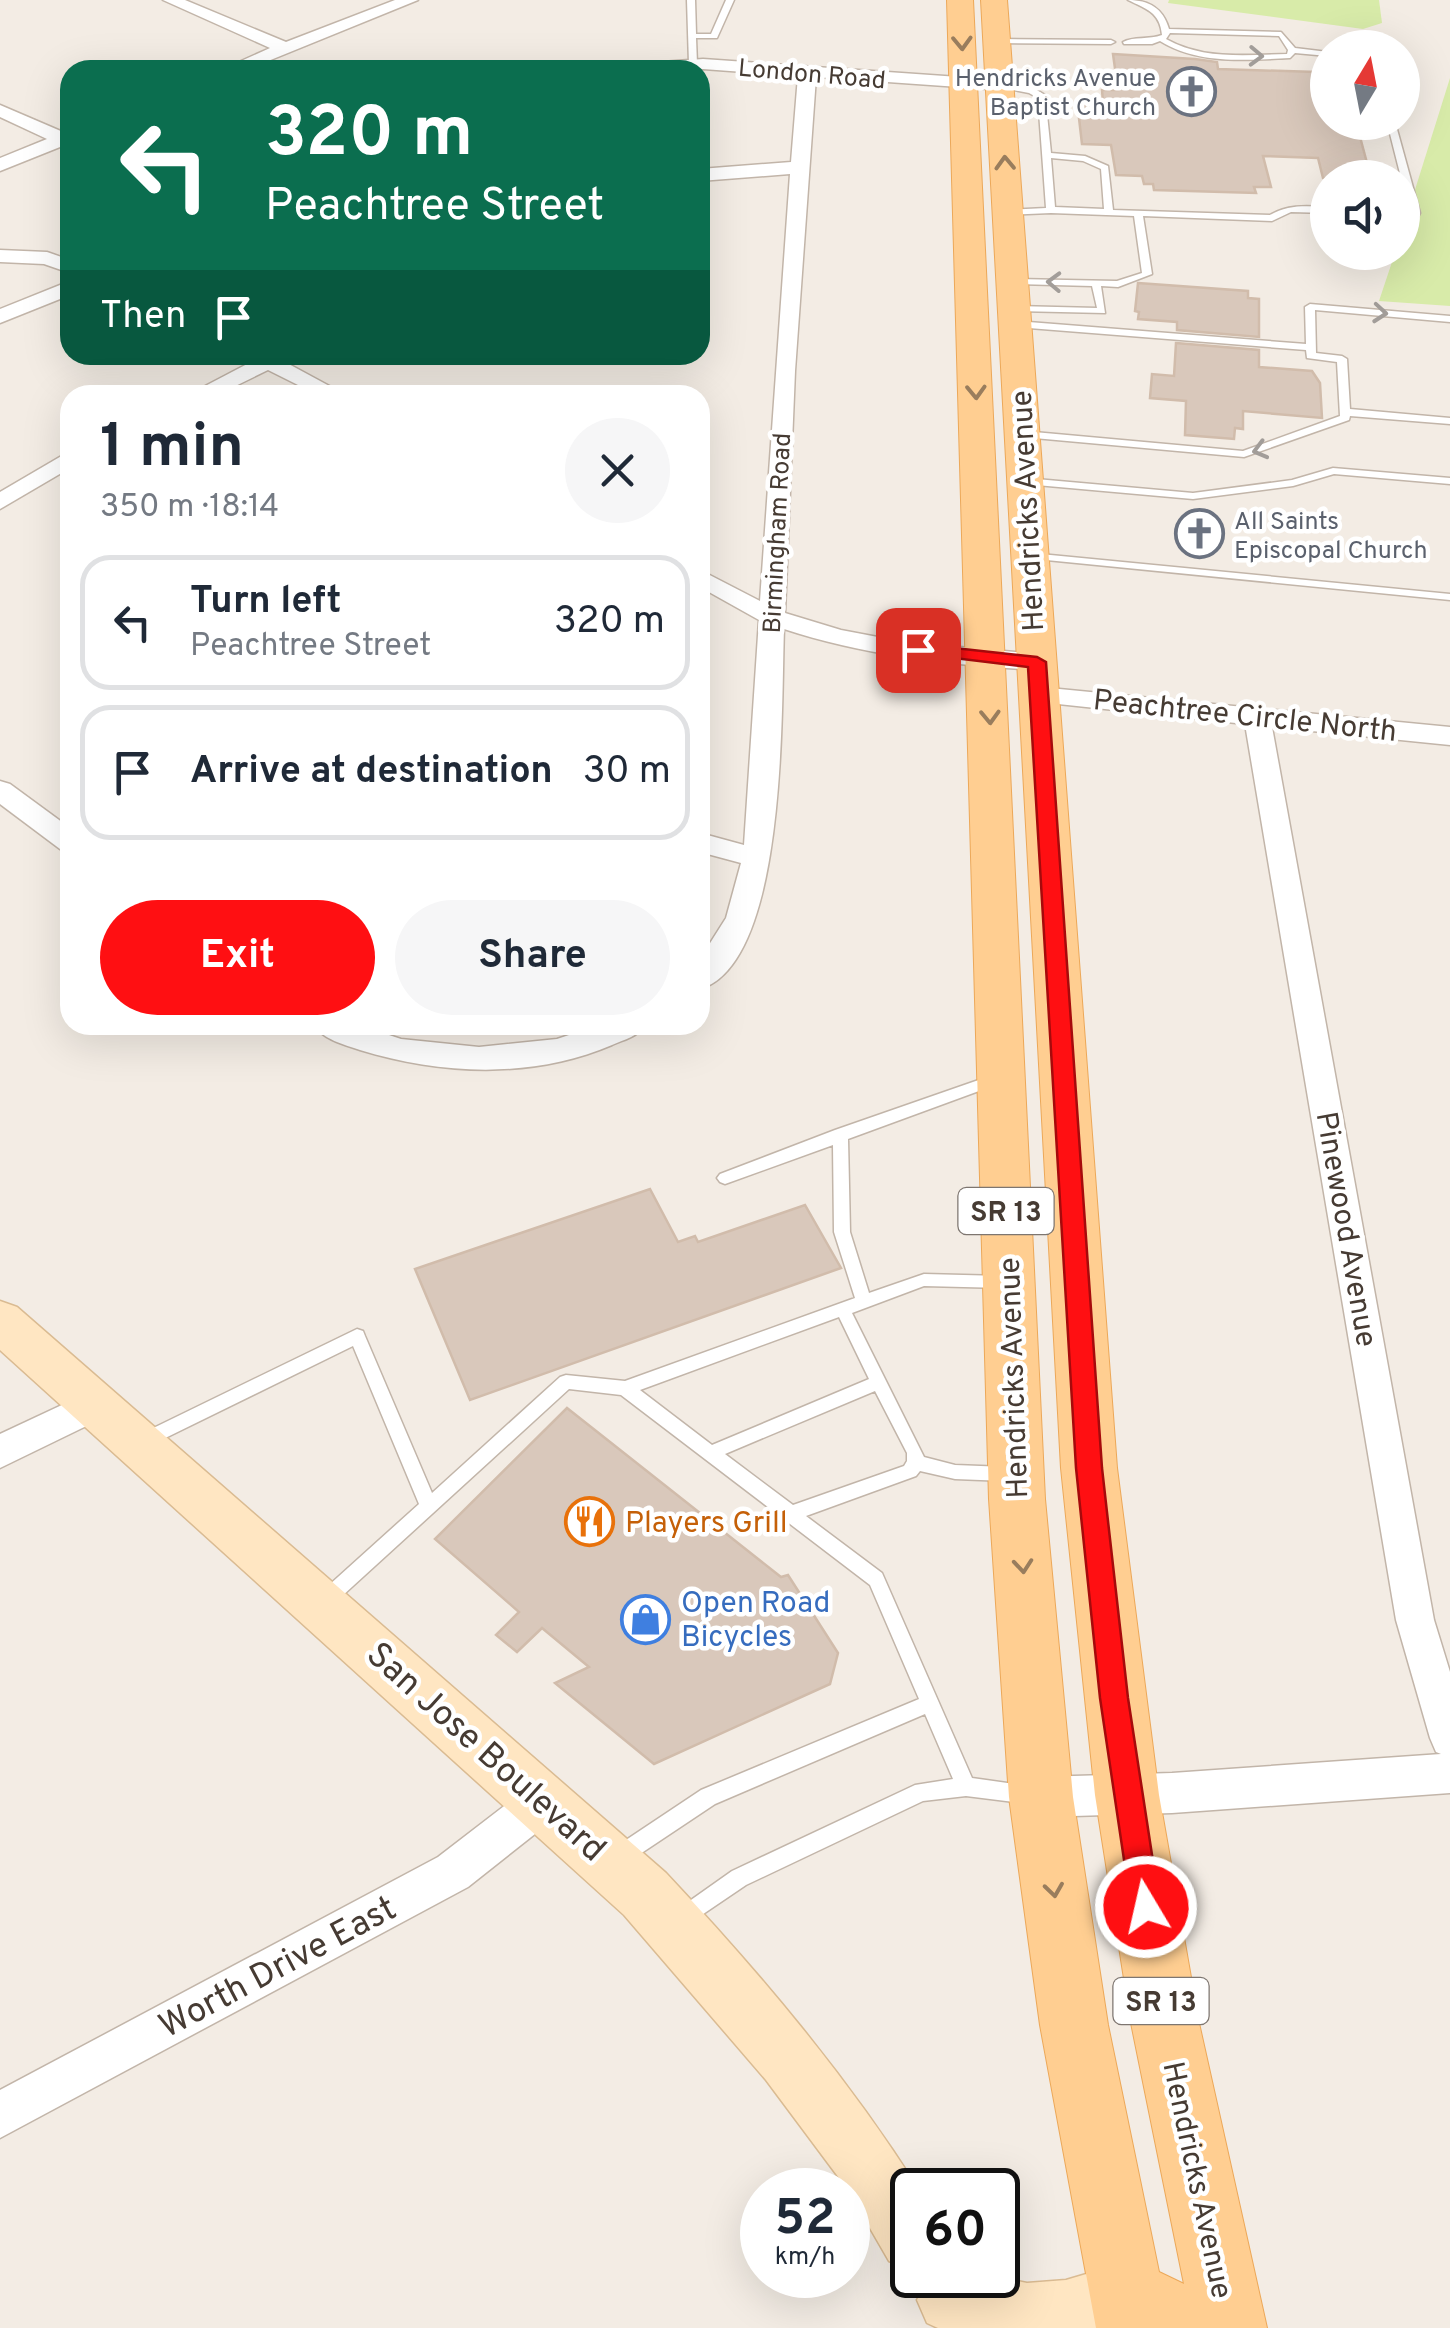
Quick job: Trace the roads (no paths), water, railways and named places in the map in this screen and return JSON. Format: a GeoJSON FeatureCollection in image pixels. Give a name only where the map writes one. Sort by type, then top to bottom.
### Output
{"type":"FeatureCollection","features":[{"type":"Feature","properties":{"kind":"main road","name":"Hendricks Avenue"},"geometry":{"type":"LineString","coordinates":[[960,0],[983,85],[1009,211],[1002,480],[1067,1106],[1089,1468],[1127,1795],[1165,2023],[1230,2328]]}},
{"type":"Feature","properties":{"kind":"main road","name":"Hendricks Avenue"},"geometry":{"type":"LineString","coordinates":[[983,85],[996,20]]}},
{"type":"Feature","properties":{"kind":"main road","name":"Hendricks Avenue"},"geometry":{"type":"LineString","coordinates":[[1004,310],[1023,434],[1002,480],[1030,556],[1002,1090],[1016,1474],[1041,1796],[1074,2026],[1130,2312]]}},
{"type":"Feature","properties":{"kind":"main road"},"geometry":{"type":"LineString","coordinates":[[1002,1090],[1067,1106]]}},
{"type":"Feature","properties":{"kind":"main road"},"geometry":{"type":"LineString","coordinates":[[1130,2312],[1196,2328]]}},
{"type":"Feature","properties":{"kind":"street"},"geometry":{"type":"LineString","coordinates":[[171,0],[285,48]]}},
{"type":"Feature","properties":{"kind":"street"},"geometry":{"type":"LineString","coordinates":[[255,60],[410,0]]}},
{"type":"Feature","properties":{"kind":"street","name":"London Road"},"geometry":{"type":"LineString","coordinates":[[710,65],[983,85]]}},
{"type":"Feature","properties":{"kind":"street","name":"Birmingham Road"},"geometry":{"type":"LineString","coordinates":[[710,965],[739,929],[750,900],[757,858],[784,370],[807,72]]}},
{"type":"Feature","properties":{"kind":"street"},"geometry":{"type":"LineString","coordinates":[[0,110],[60,135]]}},
{"type":"Feature","properties":{"kind":"street"},"geometry":{"type":"LineString","coordinates":[[0,165],[60,140]]}},
{"type":"Feature","properties":{"kind":"street"},"geometry":{"type":"LineString","coordinates":[[710,173],[800,167]]}},
{"type":"Feature","properties":{"kind":"street"},"geometry":{"type":"LineString","coordinates":[[0,256],[47,258],[60,263]]}},
{"type":"Feature","properties":{"kind":"street"},"geometry":{"type":"LineString","coordinates":[[0,316],[60,290]]}},
{"type":"Feature","properties":{"kind":"street"},"geometry":{"type":"LineString","coordinates":[[217,385],[254,365]]}},
{"type":"Feature","properties":{"kind":"street"},"geometry":{"type":"LineString","coordinates":[[283,365],[318,385]]}},
{"type":"Feature","properties":{"kind":"street"},"geometry":{"type":"LineString","coordinates":[[0,502],[60,464]]}},
{"type":"Feature","properties":{"kind":"street","name":"Peachtree Circle North"},"geometry":{"type":"LineString","coordinates":[[710,583],[771,617],[844,638],[1257,717],[1450,736]]}},
{"type":"Feature","properties":{"kind":"street","name":"Pinewood Avenue"},"geometry":{"type":"LineString","coordinates":[[1257,717],[1415,1620],[1450,1738]]}},
{"type":"Feature","properties":{"kind":"street"},"geometry":{"type":"LineString","coordinates":[[0,790],[60,835]]}},
{"type":"Feature","properties":{"kind":"street"},"geometry":{"type":"LineString","coordinates":[[710,845],[757,858]]}},
{"type":"Feature","properties":{"kind":"street"},"geometry":{"type":"LineString","coordinates":[[354,1035],[450,1057],[488,1058],[571,1047],[603,1035]]}},
{"type":"Feature","properties":{"kind":"street","name":"San Jose Boulevard"},"geometry":{"type":"LineString","coordinates":[[0,1320],[544,1801],[674,1924],[736,1990],[792,2059],[848,2134],[890,2202]]}},
{"type":"Feature","properties":{"kind":"street"},"geometry":{"type":"LineString","coordinates":[[0,1452],[96,1404]]}},
{"type":"Feature","properties":{"kind":"street"},"geometry":{"type":"LineString","coordinates":[[1041,1796],[1127,1795],[1450,1773]]}},
{"type":"Feature","properties":{"kind":"street","name":"Worth Drive East"},"geometry":{"type":"LineString","coordinates":[[0,2114],[453,1872],[544,1801]]}},
{"type":"Feature","properties":{"kind":"street"},"geometry":{"type":"LineString","coordinates":[[946,2301],[1027,2316],[1130,2312]]}},
{"type":"Feature","properties":{"kind":"lane"},"geometry":{"type":"LineString","coordinates":[[691,0],[692,60]]}},
{"type":"Feature","properties":{"kind":"lane"},"geometry":{"type":"LineString","coordinates":[[691,36],[714,36],[730,0]]}},
{"type":"Feature","properties":{"kind":"lane"},"geometry":{"type":"LineString","coordinates":[[1132,0],[1158,10],[1166,23],[1164,35],[1174,50],[1290,56],[1292,50]]}},
{"type":"Feature","properties":{"kind":"lane"},"geometry":{"type":"LineString","coordinates":[[996,20],[1111,42]]}},
{"type":"Feature","properties":{"kind":"lane"},"geometry":{"type":"LineString","coordinates":[[1127,42],[1164,35],[1281,34],[1292,50],[1310,52]]}},
{"type":"Feature","properties":{"kind":"lane"},"geometry":{"type":"LineString","coordinates":[[983,85],[1032,90],[1042,97],[1047,155],[1009,211]]}},
{"type":"Feature","properties":{"kind":"lane"},"geometry":{"type":"LineString","coordinates":[[1047,155],[1096,161],[1105,168],[1109,212]]}},
{"type":"Feature","properties":{"kind":"lane"},"geometry":{"type":"LineString","coordinates":[[1009,211],[1272,218],[1277,213],[1310,209]]}},
{"type":"Feature","properties":{"kind":"lane"},"geometry":{"type":"LineString","coordinates":[[1004,310],[1148,274],[1138,214]]}},
{"type":"Feature","properties":{"kind":"lane"},"geometry":{"type":"LineString","coordinates":[[1004,310],[1102,312],[1096,284]]}},
{"type":"Feature","properties":{"kind":"lane"},"geometry":{"type":"LineString","coordinates":[[1023,434],[1244,454],[1345,418],[1342,359],[1312,356],[1310,308],[1450,319]]}},
{"type":"Feature","properties":{"kind":"lane"},"geometry":{"type":"LineString","coordinates":[[1004,310],[1311,347]]}},
{"type":"Feature","properties":{"kind":"lane"},"geometry":{"type":"LineString","coordinates":[[1345,412],[1450,421]]}},
{"type":"Feature","properties":{"kind":"lane"},"geometry":{"type":"LineString","coordinates":[[1002,480],[1193,496],[1293,483],[1333,471],[1450,481]]}},
{"type":"Feature","properties":{"kind":"lane"},"geometry":{"type":"LineString","coordinates":[[1030,556],[1450,597]]}},
{"type":"Feature","properties":{"kind":"lane"},"geometry":{"type":"LineString","coordinates":[[725,1178],[840,1134],[1002,1090]]}},
{"type":"Feature","properties":{"kind":"lane"},"geometry":{"type":"LineString","coordinates":[[840,1134],[842,1232],[864,1303]]}},
{"type":"Feature","properties":{"kind":"lane"},"geometry":{"type":"LineString","coordinates":[[321,1604],[566,1382],[625,1388],[924,1280],[1009,1282]]}},
{"type":"Feature","properties":{"kind":"lane"},"geometry":{"type":"LineString","coordinates":[[790,1514],[910,1471],[916,1464],[915,1453],[844,1310]]}},
{"type":"Feature","properties":{"kind":"lane"},"geometry":{"type":"LineString","coordinates":[[140,1442],[357,1336],[428,1507]]}},
{"type":"Feature","properties":{"kind":"lane"},"geometry":{"type":"LineString","coordinates":[[710,1453],[877,1383]]}},
{"type":"Feature","properties":{"kind":"lane"},"geometry":{"type":"LineString","coordinates":[[625,1388],[876,1579],[966,1787]]}},
{"type":"Feature","properties":{"kind":"lane"},"geometry":{"type":"LineString","coordinates":[[916,1464],[955,1472],[1016,1474]]}},
{"type":"Feature","properties":{"kind":"lane"},"geometry":{"type":"LineString","coordinates":[[611,1862],[680,1812],[708,1797],[930,1704]]}},
{"type":"Feature","properties":{"kind":"lane"},"geometry":{"type":"LineString","coordinates":[[674,1924],[739,1878],[922,1792],[966,1787],[1041,1796]]}},
{"type":"Feature","properties":{"kind":"place","name":"Hendricks Avenue Baptist Church"},"geometry":{"type":"Point","coordinates":[1191,91]}},
{"type":"Feature","properties":{"kind":"place","name":"All Saints Episcopal Church"},"geometry":{"type":"Point","coordinates":[1199,534]}},
{"type":"Feature","properties":{"kind":"place","name":"Players Grill"},"geometry":{"type":"Point","coordinates":[590,1522]}},
{"type":"Feature","properties":{"kind":"place","name":"Open Road Bicycles"},"geometry":{"type":"Point","coordinates":[646,1619]}}]}
